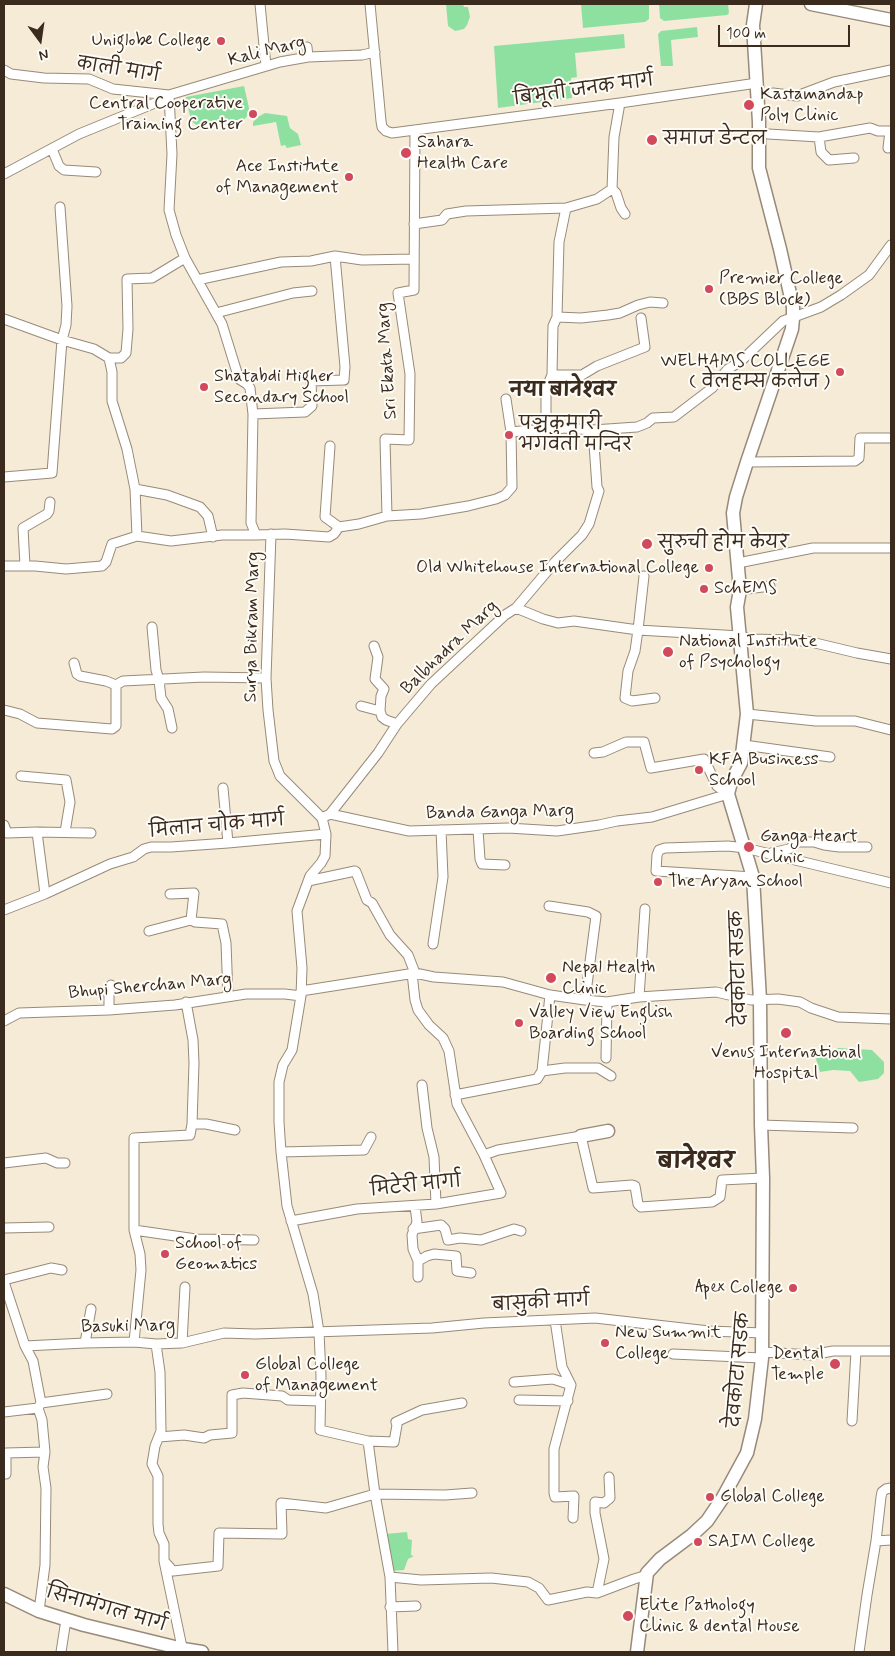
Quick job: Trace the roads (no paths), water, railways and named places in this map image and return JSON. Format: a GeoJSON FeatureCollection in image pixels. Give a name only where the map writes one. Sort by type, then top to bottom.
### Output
{"type":"FeatureCollection","features":[{"type":"Feature","properties":{"kind":"main road"},"geometry":{"type":"LineString","coordinates":[[728,794],[731,782],[741,763],[747,714],[737,607],[740,590],[733,513],[736,496],[792,329],[793,318],[793,307],[780,249],[759,168],[754,10],[745,4]]}},
{"type":"Feature","properties":{"kind":"main road"},"geometry":{"type":"LineString","coordinates":[[811,4],[891,20]]}},
{"type":"Feature","properties":{"kind":"main road","name":"देवकोटा सडक"},"geometry":{"type":"LineString","coordinates":[[647,1575],[652,1566],[697,1531],[712,1515],[747,1453],[755,1419],[762,1355],[763,1178],[760,1000],[753,877],[728,794]]}},
{"type":"Feature","properties":{"kind":"main road"},"geometry":{"type":"LineString","coordinates":[[581,1136],[610,1130]]}},
{"type":"Feature","properties":{"kind":"main road"},"geometry":{"type":"LineString","coordinates":[[637,1652],[647,1575]]}},
{"type":"Feature","properties":{"kind":"main road","name":"सिनामंगल मार्ग"},"geometry":{"type":"LineString","coordinates":[[4,1594],[39,1611],[66,1620],[183,1651],[202,1652]]}},
{"type":"Feature","properties":{"kind":"street"},"geometry":{"type":"LineString","coordinates":[[260,4],[266,66]]}},
{"type":"Feature","properties":{"kind":"street"},"geometry":{"type":"LineString","coordinates":[[370,4],[375,52]]}},
{"type":"Feature","properties":{"kind":"street"},"geometry":{"type":"LineString","coordinates":[[307,47],[308,57]]}},
{"type":"Feature","properties":{"kind":"street","name":"Kali Marg"},"geometry":{"type":"LineString","coordinates":[[4,174],[79,134],[169,97],[266,66],[308,57],[362,55],[375,52]]}},
{"type":"Feature","properties":{"kind":"street","name":"बिभूती जनक मार्ग"},"geometry":{"type":"LineString","coordinates":[[375,52],[382,127],[386,132],[392,133],[620,103],[757,82]]}},
{"type":"Feature","properties":{"kind":"street","name":"काली मार्ग"},"geometry":{"type":"LineString","coordinates":[[4,70],[12,74],[44,78],[89,79],[113,89],[169,97]]}},
{"type":"Feature","properties":{"kind":"street"},"geometry":{"type":"LineString","coordinates":[[773,93],[797,96],[834,82],[891,70]]}},
{"type":"Feature","properties":{"kind":"street","name":"Surya Bikram Marg"},"geometry":{"type":"LineString","coordinates":[[169,97],[172,154],[169,210],[185,258],[222,324],[239,379],[250,388],[253,414],[251,523],[256,534],[271,534],[266,678],[274,761],[280,776],[326,816]]}},
{"type":"Feature","properties":{"kind":"street"},"geometry":{"type":"LineString","coordinates":[[620,103],[614,137],[612,189],[616,193],[625,214]]}},
{"type":"Feature","properties":{"kind":"street"},"geometry":{"type":"LineString","coordinates":[[768,134],[819,138],[870,128],[878,131],[891,131],[888,148]]}},
{"type":"Feature","properties":{"kind":"street","name":"Sri Ekata Marg"},"geometry":{"type":"LineString","coordinates":[[387,516],[385,439],[409,440],[410,374],[398,293],[414,290],[415,130]]}},
{"type":"Feature","properties":{"kind":"street"},"geometry":{"type":"LineString","coordinates":[[819,138],[821,152],[829,160],[854,158]]}},
{"type":"Feature","properties":{"kind":"street"},"geometry":{"type":"LineString","coordinates":[[52,149],[59,166],[64,170],[96,172]]}},
{"type":"Feature","properties":{"kind":"street"},"geometry":{"type":"LineString","coordinates":[[414,224],[442,220],[447,214],[466,211],[566,208],[597,199],[612,189]]}},
{"type":"Feature","properties":{"kind":"street"},"geometry":{"type":"LineString","coordinates":[[4,477],[52,474],[62,340],[66,325],[67,306],[60,208]]}},
{"type":"Feature","properties":{"kind":"street"},"geometry":{"type":"LineString","coordinates":[[546,432],[546,389],[552,375],[552,326],[557,316],[558,242],[566,208]]}},
{"type":"Feature","properties":{"kind":"street"},"geometry":{"type":"LineString","coordinates":[[511,432],[531,430],[546,432],[562,428],[594,430],[637,427],[653,418],[674,417],[712,388],[728,370],[741,361],[783,321],[841,296],[869,275],[891,245]]}},
{"type":"Feature","properties":{"kind":"street"},"geometry":{"type":"LineString","coordinates":[[197,280],[280,262],[311,261],[336,256],[362,260],[414,259]]}},
{"type":"Feature","properties":{"kind":"street"},"geometry":{"type":"LineString","coordinates":[[253,414],[305,412],[312,406],[311,382],[344,380],[345,367],[336,256]]}},
{"type":"Feature","properties":{"kind":"street"},"geometry":{"type":"LineString","coordinates":[[4,319],[62,340],[94,349],[109,358],[121,358],[126,353],[128,329],[127,279],[152,278],[185,258]]}},
{"type":"Feature","properties":{"kind":"street"},"geometry":{"type":"LineString","coordinates":[[216,314],[293,293],[312,291]]}},
{"type":"Feature","properties":{"kind":"street"},"geometry":{"type":"LineString","coordinates":[[557,316],[581,318],[608,315],[620,313],[650,302],[663,303]]}},
{"type":"Feature","properties":{"kind":"street"},"geometry":{"type":"LineString","coordinates":[[552,375],[582,374],[597,366],[645,348],[640,318]]}},
{"type":"Feature","properties":{"kind":"street"},"geometry":{"type":"LineString","coordinates":[[109,358],[112,372],[112,401],[127,449],[135,489],[137,536]]}},
{"type":"Feature","properties":{"kind":"street"},"geometry":{"type":"LineString","coordinates":[[271,534],[329,537],[339,527],[387,516],[421,514],[468,506],[505,495],[512,487],[511,432],[506,399]]}},
{"type":"Feature","properties":{"kind":"street"},"geometry":{"type":"LineString","coordinates":[[516,608],[590,524],[599,491],[597,487],[594,430]]}},
{"type":"Feature","properties":{"kind":"street"},"geometry":{"type":"LineString","coordinates":[[747,462],[855,461],[859,458],[859,440],[866,437],[891,438]]}},
{"type":"Feature","properties":{"kind":"street"},"geometry":{"type":"LineString","coordinates":[[330,446],[325,517],[339,527]]}},
{"type":"Feature","properties":{"kind":"street"},"geometry":{"type":"LineString","coordinates":[[135,489],[168,495],[200,507],[208,516],[213,536]]}},
{"type":"Feature","properties":{"kind":"street"},"geometry":{"type":"LineString","coordinates":[[25,566],[23,528],[47,514],[50,502]]}},
{"type":"Feature","properties":{"kind":"street"},"geometry":{"type":"LineString","coordinates":[[4,566],[66,569],[102,566],[106,562],[112,544],[137,536],[171,541],[213,536],[256,534]]}},
{"type":"Feature","properties":{"kind":"street"},"geometry":{"type":"LineString","coordinates":[[738,562],[813,548],[852,546],[891,548]]}},
{"type":"Feature","properties":{"kind":"street"},"geometry":{"type":"LineString","coordinates":[[644,576],[635,651],[628,671],[625,698],[632,701],[655,698]]}},
{"type":"Feature","properties":{"kind":"street"},"geometry":{"type":"LineString","coordinates":[[740,590],[770,586]]}},
{"type":"Feature","properties":{"kind":"street","name":"Balbhadra Marg"},"geometry":{"type":"LineString","coordinates":[[326,816],[378,753],[397,724],[431,684],[505,615],[516,608],[543,619],[558,622],[574,621],[638,630],[811,642],[891,659]]}},
{"type":"Feature","properties":{"kind":"street"},"geometry":{"type":"LineString","coordinates":[[152,627],[161,698],[168,709],[172,728]]}},
{"type":"Feature","properties":{"kind":"street"},"geometry":{"type":"LineString","coordinates":[[374,646],[378,657],[375,680],[384,690],[381,696],[380,712],[386,720],[397,724]]}},
{"type":"Feature","properties":{"kind":"street"},"geometry":{"type":"LineString","coordinates":[[74,663],[77,674],[80,676],[116,685]]}},
{"type":"Feature","properties":{"kind":"street"},"geometry":{"type":"LineString","coordinates":[[116,685],[123,681],[204,677],[266,678]]}},
{"type":"Feature","properties":{"kind":"street"},"geometry":{"type":"LineString","coordinates":[[4,710],[20,714],[37,723],[112,729],[116,726],[116,685]]}},
{"type":"Feature","properties":{"kind":"street"},"geometry":{"type":"LineString","coordinates":[[361,706],[380,712]]}},
{"type":"Feature","properties":{"kind":"street"},"geometry":{"type":"LineString","coordinates":[[747,714],[816,721],[855,721],[891,730]]}},
{"type":"Feature","properties":{"kind":"street"},"geometry":{"type":"LineString","coordinates":[[594,753],[603,752],[626,742],[644,742],[651,768],[704,759],[717,786],[728,794]]}},
{"type":"Feature","properties":{"kind":"street"},"geometry":{"type":"LineString","coordinates":[[744,745],[830,757]]}},
{"type":"Feature","properties":{"kind":"street"},"geometry":{"type":"LineString","coordinates":[[21,776],[66,780],[70,802],[65,832]]}},
{"type":"Feature","properties":{"kind":"street"},"geometry":{"type":"LineString","coordinates":[[223,788],[228,843]]}},
{"type":"Feature","properties":{"kind":"street","name":"Banda Ganga Marg"},"geometry":{"type":"LineString","coordinates":[[326,816],[410,831],[508,828],[557,831],[652,817],[728,794]]}},
{"type":"Feature","properties":{"kind":"street"},"geometry":{"type":"LineString","coordinates":[[326,816],[325,856],[308,881],[298,911],[301,993],[292,1050],[283,1065],[279,1082],[278,1122],[280,1152],[288,1206],[313,1294],[319,1332],[321,1376],[320,1430],[368,1441],[394,1442],[396,1422],[422,1410],[462,1403]]}},
{"type":"Feature","properties":{"kind":"street"},"geometry":{"type":"LineString","coordinates":[[5,830],[91,833]]}},
{"type":"Feature","properties":{"kind":"street"},"geometry":{"type":"LineString","coordinates":[[432,944],[444,877],[442,830]]}},
{"type":"Feature","properties":{"kind":"street"},"geometry":{"type":"LineString","coordinates":[[478,830],[482,864],[505,865]]}},
{"type":"Feature","properties":{"kind":"street"},"geometry":{"type":"LineString","coordinates":[[38,832],[45,894]]}},
{"type":"Feature","properties":{"kind":"street","name":"मिलान चोक मार्ग"},"geometry":{"type":"LineString","coordinates":[[4,910],[45,894],[110,864],[133,857],[144,849],[151,847],[171,848],[326,834]]}},
{"type":"Feature","properties":{"kind":"street"},"geometry":{"type":"LineString","coordinates":[[768,854],[789,849],[798,842],[867,848]]}},
{"type":"Feature","properties":{"kind":"street"},"geometry":{"type":"LineString","coordinates":[[753,877],[656,871],[657,855],[660,850],[665,848],[728,846],[745,848],[891,883]]}},
{"type":"Feature","properties":{"kind":"street"},"geometry":{"type":"LineString","coordinates":[[308,881],[356,872],[367,900],[372,903],[390,935],[408,955],[413,973],[414,1000],[428,1025],[443,1038],[449,1051],[457,1104],[484,1155],[498,1150],[581,1136],[593,1188],[635,1186],[638,1204],[641,1207],[712,1202],[720,1197],[722,1180],[763,1178]]}},
{"type":"Feature","properties":{"kind":"street"},"geometry":{"type":"LineString","coordinates":[[170,894],[194,893],[191,920]]}},
{"type":"Feature","properties":{"kind":"street"},"geometry":{"type":"LineString","coordinates":[[549,906],[588,912],[596,916],[585,1000]]}},
{"type":"Feature","properties":{"kind":"street"},"geometry":{"type":"LineString","coordinates":[[639,997],[645,909]]}},
{"type":"Feature","properties":{"kind":"street"},"geometry":{"type":"LineString","coordinates":[[149,931],[191,920],[195,922],[221,921],[226,943],[228,996]]}},
{"type":"Feature","properties":{"kind":"street","name":"Bhupi Sherchan Marg"},"geometry":{"type":"LineString","coordinates":[[4,1021],[19,1013],[109,1010],[175,1005],[228,996],[301,993],[413,973],[434,977],[503,982],[550,995],[607,1002],[639,997],[716,992],[751,1000],[778,999],[800,1002],[811,1008],[838,1017],[891,1020]]}},
{"type":"Feature","properties":{"kind":"street"},"geometry":{"type":"LineString","coordinates":[[109,1010],[111,985]]}},
{"type":"Feature","properties":{"kind":"street"},"geometry":{"type":"LineString","coordinates":[[455,1095],[538,1079],[542,1071],[550,995]]}},
{"type":"Feature","properties":{"kind":"street"},"geometry":{"type":"LineString","coordinates":[[134,1342],[141,1270],[140,1254],[134,1230],[134,1138],[190,1135],[194,1063],[193,1040],[186,1002]]}},
{"type":"Feature","properties":{"kind":"street"},"geometry":{"type":"LineString","coordinates":[[606,1058],[607,1002]]}},
{"type":"Feature","properties":{"kind":"street"},"geometry":{"type":"LineString","coordinates":[[542,1071],[565,1068],[598,1068],[611,1076]]}},
{"type":"Feature","properties":{"kind":"street"},"geometry":{"type":"LineString","coordinates":[[422,1085],[427,1128],[434,1157],[436,1204]]}},
{"type":"Feature","properties":{"kind":"street"},"geometry":{"type":"LineString","coordinates":[[192,1124],[206,1124],[235,1130]]}},
{"type":"Feature","properties":{"kind":"street"},"geometry":{"type":"LineString","coordinates":[[761,1125],[853,1128]]}},
{"type":"Feature","properties":{"kind":"street"},"geometry":{"type":"LineString","coordinates":[[280,1152],[364,1150],[371,1136]]}},
{"type":"Feature","properties":{"kind":"street","name":"मिटेरी मार्गा"},"geometry":{"type":"LineString","coordinates":[[291,1221],[357,1209],[436,1204],[501,1193],[484,1155]]}},
{"type":"Feature","properties":{"kind":"street"},"geometry":{"type":"LineString","coordinates":[[4,1163],[46,1158],[57,1163],[65,1163]]}},
{"type":"Feature","properties":{"kind":"street"},"geometry":{"type":"LineString","coordinates":[[415,1206],[417,1222],[412,1235],[413,1249],[418,1261],[418,1277]]}},
{"type":"Feature","properties":{"kind":"street"},"geometry":{"type":"LineString","coordinates":[[414,1229],[441,1225],[446,1229],[448,1240],[460,1238],[481,1240],[514,1229],[521,1231]]}},
{"type":"Feature","properties":{"kind":"street"},"geometry":{"type":"LineString","coordinates":[[4,1228],[49,1227]]}},
{"type":"Feature","properties":{"kind":"street"},"geometry":{"type":"LineString","coordinates":[[134,1230],[196,1239],[254,1240]]}},
{"type":"Feature","properties":{"kind":"street"},"geometry":{"type":"LineString","coordinates":[[418,1261],[434,1254],[456,1256],[457,1271],[471,1273]]}},
{"type":"Feature","properties":{"kind":"street"},"geometry":{"type":"LineString","coordinates":[[39,1611],[45,1565],[46,1488],[44,1466],[46,1452],[33,1361],[25,1346],[4,1281],[51,1268],[62,1270]]}},
{"type":"Feature","properties":{"kind":"street"},"geometry":{"type":"LineString","coordinates":[[182,1343],[185,1287]]}},
{"type":"Feature","properties":{"kind":"street"},"geometry":{"type":"LineString","coordinates":[[85,1343],[90,1309]]}},
{"type":"Feature","properties":{"kind":"street","name":"बासुकी मार्ग"},"geometry":{"type":"LineString","coordinates":[[319,1332],[432,1328],[484,1323],[595,1318],[709,1331],[763,1333]]}},
{"type":"Feature","properties":{"kind":"street"},"geometry":{"type":"LineString","coordinates":[[555,1320],[562,1367],[571,1385],[554,1449],[554,1493],[555,1497],[574,1496],[573,1518]]}},
{"type":"Feature","properties":{"kind":"street","name":"Basuki Marg"},"geometry":{"type":"LineString","coordinates":[[25,1346],[134,1342],[156,1344],[182,1343],[224,1333],[319,1332]]}},
{"type":"Feature","properties":{"kind":"street"},"geometry":{"type":"LineString","coordinates":[[156,1344],[160,1372],[161,1431],[155,1446],[152,1464],[158,1476],[158,1524],[164,1544],[164,1561],[183,1651]]}},
{"type":"Feature","properties":{"kind":"street"},"geometry":{"type":"LineString","coordinates":[[852,1421],[856,1351]]}},
{"type":"Feature","properties":{"kind":"street"},"geometry":{"type":"LineString","coordinates":[[673,1354],[811,1355],[833,1352],[891,1351]]}},
{"type":"Feature","properties":{"kind":"street"},"geometry":{"type":"LineString","coordinates":[[514,1382],[553,1379],[571,1385]]}},
{"type":"Feature","properties":{"kind":"street"},"geometry":{"type":"LineString","coordinates":[[159,1437],[184,1436],[204,1438],[210,1435],[232,1433],[232,1395],[243,1393],[282,1396],[288,1400],[320,1401]]}},
{"type":"Feature","properties":{"kind":"street"},"geometry":{"type":"LineString","coordinates":[[4,1412],[107,1394]]}},
{"type":"Feature","properties":{"kind":"street"},"geometry":{"type":"LineString","coordinates":[[519,1400],[568,1401]]}},
{"type":"Feature","properties":{"kind":"street"},"geometry":{"type":"LineString","coordinates":[[368,1441],[374,1494],[390,1576],[393,1652]]}},
{"type":"Feature","properties":{"kind":"street"},"geometry":{"type":"LineString","coordinates":[[4,1474],[6,1474],[6,1453],[46,1452]]}},
{"type":"Feature","properties":{"kind":"street"},"geometry":{"type":"LineString","coordinates":[[597,1593],[604,1559],[595,1513],[595,1502],[604,1503],[610,1498],[609,1477]]}},
{"type":"Feature","properties":{"kind":"street"},"geometry":{"type":"LineString","coordinates":[[859,1652],[881,1497],[882,1492],[891,1488]]}},
{"type":"Feature","properties":{"kind":"street"},"geometry":{"type":"LineString","coordinates":[[164,1561],[172,1571],[218,1566],[219,1533],[282,1534],[281,1503],[326,1508],[374,1494],[472,1494]]}},
{"type":"Feature","properties":{"kind":"street"},"geometry":{"type":"LineString","coordinates":[[876,1541],[891,1540]]}},
{"type":"Feature","properties":{"kind":"street"},"geometry":{"type":"LineString","coordinates":[[390,1576],[421,1580],[491,1578],[528,1582],[539,1588],[548,1600],[587,1592],[597,1593],[647,1575]]}},
{"type":"Feature","properties":{"kind":"street"},"geometry":{"type":"LineString","coordinates":[[390,1608],[416,1606]]}},
{"type":"Feature","properties":{"kind":"street"},"geometry":{"type":"LineString","coordinates":[[61,1652],[66,1620]]}},
{"type":"Feature","properties":{"kind":"place","name":"Uniglobe College"},"geometry":{"type":"Point","coordinates":[221,41]}},
{"type":"Feature","properties":{"kind":"place","name":"Kastamandap Poly Clinic"},"geometry":{"type":"Point","coordinates":[749,105]}},
{"type":"Feature","properties":{"kind":"place","name":"Central Cooperative Training Center"},"geometry":{"type":"Point","coordinates":[253,114]}},
{"type":"Feature","properties":{"kind":"place","name":"समाज डेन्टल"},"geometry":{"type":"Point","coordinates":[652,140]}},
{"type":"Feature","properties":{"kind":"place","name":"Sahara Health Care"},"geometry":{"type":"Point","coordinates":[406,153]}},
{"type":"Feature","properties":{"kind":"place","name":"Ace Institute of Management"},"geometry":{"type":"Point","coordinates":[349,177]}},
{"type":"Feature","properties":{"kind":"place","name":"Premier College (BBS Block)"},"geometry":{"type":"Point","coordinates":[709,289]}},
{"type":"Feature","properties":{"kind":"place","name":"WELHAMS COLLEGE ( वेलहम्स कलेज )"},"geometry":{"type":"Point","coordinates":[840,372]}},
{"type":"Feature","properties":{"kind":"place","name":"Shatabdi Higher Secondary School"},"geometry":{"type":"Point","coordinates":[204,387]}},
{"type":"Feature","properties":{"kind":"place","name":"पञ्चकुमारी भगवती मन्दिर"},"geometry":{"type":"Point","coordinates":[509,435]}},
{"type":"Feature","properties":{"kind":"place","name":"सुरुची होम केयर"},"geometry":{"type":"Point","coordinates":[647,544]}},
{"type":"Feature","properties":{"kind":"place","name":"Old Whitehouse International College"},"geometry":{"type":"Point","coordinates":[709,568]}},
{"type":"Feature","properties":{"kind":"place","name":"SchEMS"},"geometry":{"type":"Point","coordinates":[704,589]}},
{"type":"Feature","properties":{"kind":"place","name":"National Institute of Psychology"},"geometry":{"type":"Point","coordinates":[668,652]}},
{"type":"Feature","properties":{"kind":"place","name":"KFA Business School"},"geometry":{"type":"Point","coordinates":[699,770]}},
{"type":"Feature","properties":{"kind":"place","name":"Ganga Heart Clinic"},"geometry":{"type":"Point","coordinates":[749,847]}},
{"type":"Feature","properties":{"kind":"place","name":"The Aryan School"},"geometry":{"type":"Point","coordinates":[658,882]}},
{"type":"Feature","properties":{"kind":"place","name":"Nepal Health Clinic"},"geometry":{"type":"Point","coordinates":[551,978]}},
{"type":"Feature","properties":{"kind":"place","name":"Valley View English Boarding School"},"geometry":{"type":"Point","coordinates":[519,1023]}},
{"type":"Feature","properties":{"kind":"place","name":"Venus International Hospital"},"geometry":{"type":"Point","coordinates":[786,1033]}},
{"type":"Feature","properties":{"kind":"place","name":"School of Geomatics"},"geometry":{"type":"Point","coordinates":[165,1254]}},
{"type":"Feature","properties":{"kind":"place","name":"Apex College"},"geometry":{"type":"Point","coordinates":[793,1288]}},
{"type":"Feature","properties":{"kind":"place","name":"New Summit College"},"geometry":{"type":"Point","coordinates":[605,1343]}},
{"type":"Feature","properties":{"kind":"place","name":"Dental Temple"},"geometry":{"type":"Point","coordinates":[835,1364]}},
{"type":"Feature","properties":{"kind":"place","name":"Global College of Management"},"geometry":{"type":"Point","coordinates":[245,1375]}},
{"type":"Feature","properties":{"kind":"place","name":"Global College"},"geometry":{"type":"Point","coordinates":[710,1497]}},
{"type":"Feature","properties":{"kind":"place","name":"SAIM College"},"geometry":{"type":"Point","coordinates":[698,1542]}},
{"type":"Feature","properties":{"kind":"place","name":"Elite Pathology Clinic & dental House"},"geometry":{"type":"Point","coordinates":[628,1616]}},
{"type":"Feature","properties":{"kind":"district","name":"नया बानेश्वर"},"geometry":{"type":"Point","coordinates":[563,392]}},
{"type":"Feature","properties":{"kind":"district","name":"बानेश्वर"},"geometry":{"type":"Point","coordinates":[696,1163]}}]}
